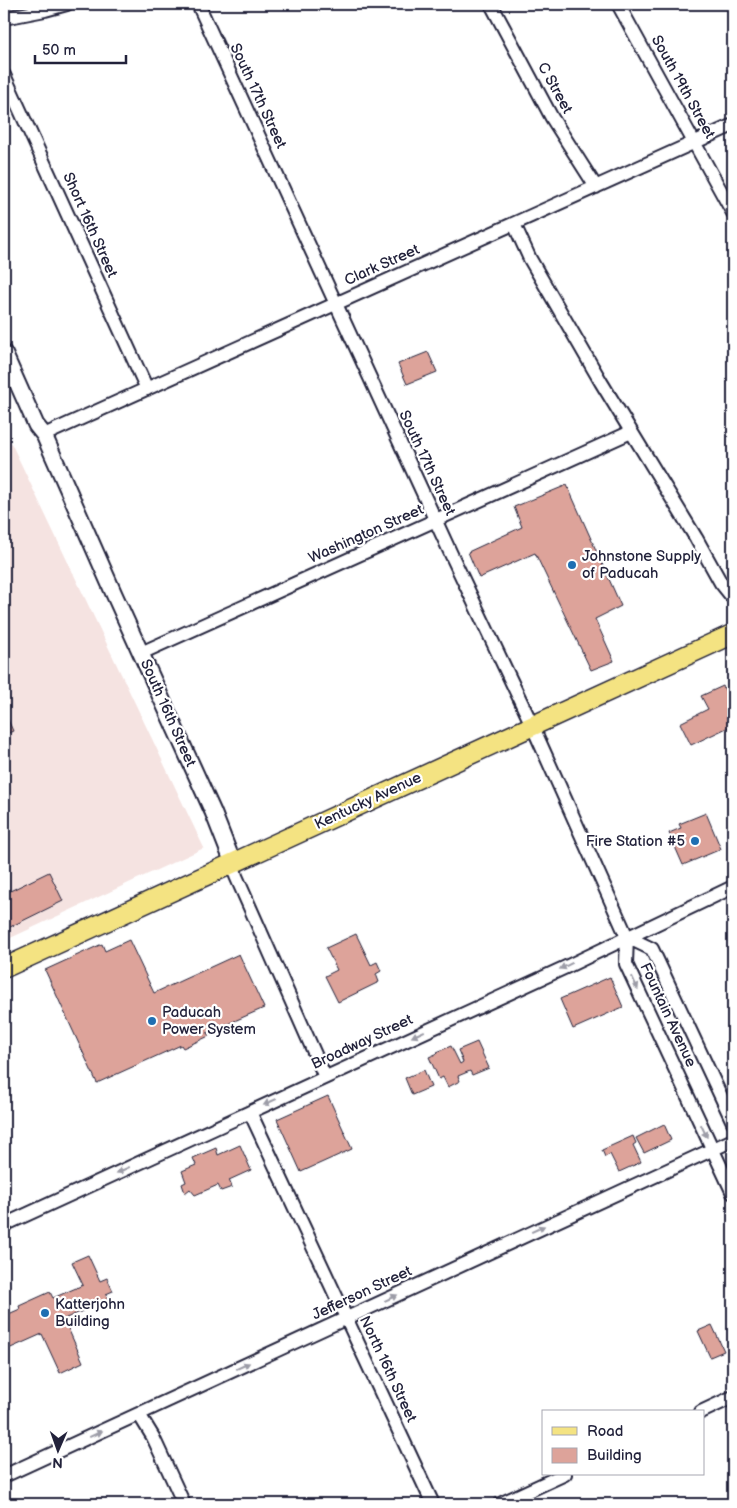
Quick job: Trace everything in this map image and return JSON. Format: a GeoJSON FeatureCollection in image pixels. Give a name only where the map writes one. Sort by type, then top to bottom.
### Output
{"type":"FeatureCollection","features":[{"type":"Feature","properties":{"kind":"main road","name":"Kentucky Avenue"},"geometry":{"type":"LineString","coordinates":[[4,968],[733,634]]}},
{"type":"Feature","properties":{"kind":"street"},"geometry":{"type":"LineString","coordinates":[[4,18],[67,4]]}},
{"type":"Feature","properties":{"kind":"street","name":"South 17th Street"},"geometry":{"type":"LineString","coordinates":[[198,4],[532,725],[627,937]]}},
{"type":"Feature","properties":{"kind":"street","name":"C Street"},"geometry":{"type":"LineString","coordinates":[[491,4],[552,118],[596,187]]}},
{"type":"Feature","properties":{"kind":"street","name":"South 19th Street"},"geometry":{"type":"LineString","coordinates":[[618,4],[733,213]]}},
{"type":"Feature","properties":{"kind":"street","name":"Short 16th Street"},"geometry":{"type":"LineString","coordinates":[[4,75],[147,389]]}},
{"type":"Feature","properties":{"kind":"street","name":"Clark Street"},"geometry":{"type":"LineString","coordinates":[[44,435],[733,124]]}},
{"type":"Feature","properties":{"kind":"street"},"geometry":{"type":"LineString","coordinates":[[514,224],[540,277],[601,382],[696,538],[720,583],[733,598]]}},
{"type":"Feature","properties":{"kind":"street","name":"South 16th Street"},"geometry":{"type":"LineString","coordinates":[[4,353],[36,425],[44,435],[213,812],[236,876],[325,1077]]}},
{"type":"Feature","properties":{"kind":"street","name":"Washington Street"},"geometry":{"type":"LineString","coordinates":[[141,653],[631,432]]}},
{"type":"Feature","properties":{"kind":"street","name":"Broadway Street"},"geometry":{"type":"LineString","coordinates":[[4,1225],[557,971],[733,887]]}},
{"type":"Feature","properties":{"kind":"street","name":"Fountain Avenue"},"geometry":{"type":"LineString","coordinates":[[733,1122],[652,949],[627,937],[626,964],[733,1194]]}},
{"type":"Feature","properties":{"kind":"street","name":"North 16th Street"},"geometry":{"type":"LineString","coordinates":[[250,1112],[433,1504]]}},
{"type":"Feature","properties":{"kind":"street","name":"Jefferson Street"},"geometry":{"type":"LineString","coordinates":[[4,1476],[733,1140]]}},
{"type":"Feature","properties":{"kind":"street"},"geometry":{"type":"LineString","coordinates":[[704,1411],[733,1397]]}},
{"type":"Feature","properties":{"kind":"street"},"geometry":{"type":"LineString","coordinates":[[139,1414],[153,1437],[184,1504]]}},
{"type":"Feature","properties":{"kind":"street"},"geometry":{"type":"LineString","coordinates":[[500,1504],[561,1476]]}},
{"type":"Feature","properties":{"kind":"shaded area"},"geometry":{"type":"Polygon","coordinates":[[[4,428],[204,848],[4,941],[4,428]]]}},
{"type":"Feature","properties":{"kind":"building"},"geometry":{"type":"Polygon","coordinates":[[[428,352],[437,372],[407,384],[398,364],[428,352]]]}},
{"type":"Feature","properties":{"kind":"building","name":"Johnstone Supply of Paducah"},"geometry":{"type":"Polygon","coordinates":[[[567,485],[621,606],[595,619],[614,661],[591,670],[535,553],[479,578],[468,552],[522,527],[514,507],[567,485]]]}},
{"type":"Feature","properties":{"kind":"building"},"geometry":{"type":"Polygon","coordinates":[[[723,686],[733,707],[733,725],[691,745],[680,723],[708,709],[701,696],[723,686]]]}},
{"type":"Feature","properties":{"kind":"building"},"geometry":{"type":"Polygon","coordinates":[[[4,711],[13,731],[4,735],[4,711]]]}},
{"type":"Feature","properties":{"kind":"building","name":"Fire Station #5"},"geometry":{"type":"Polygon","coordinates":[[[706,813],[721,849],[683,865],[669,833],[681,828],[679,824],[706,813]]]}},
{"type":"Feature","properties":{"kind":"building"},"geometry":{"type":"Polygon","coordinates":[[[49,872],[63,901],[4,930],[4,894],[49,872]]]}},
{"type":"Feature","properties":{"kind":"building"},"geometry":{"type":"Polygon","coordinates":[[[356,934],[371,965],[377,962],[381,971],[376,974],[379,982],[338,1002],[325,976],[337,970],[326,948],[356,934]]]}},
{"type":"Feature","properties":{"kind":"building","name":"Paducah Power System"},"geometry":{"type":"Polygon","coordinates":[[[129,940],[154,993],[239,954],[264,1008],[207,1033],[209,1036],[183,1048],[181,1045],[97,1083],[45,970],[102,944],[105,951],[129,940]]]}},
{"type":"Feature","properties":{"kind":"building"},"geometry":{"type":"Polygon","coordinates":[[[610,977],[623,1007],[573,1029],[560,999],[610,977]]]}},
{"type":"Feature","properties":{"kind":"building"},"geometry":{"type":"Polygon","coordinates":[[[477,1042],[489,1068],[472,1075],[470,1071],[458,1076],[460,1081],[448,1087],[443,1077],[439,1079],[429,1057],[451,1046],[460,1064],[463,1062],[458,1050],[477,1042]]]}},
{"type":"Feature","properties":{"kind":"building"},"geometry":{"type":"Polygon","coordinates":[[[424,1070],[431,1087],[412,1095],[405,1078],[424,1070]]]}},
{"type":"Feature","properties":{"kind":"building"},"geometry":{"type":"Polygon","coordinates":[[[328,1096],[352,1149],[301,1172],[277,1119],[328,1096]]]}},
{"type":"Feature","properties":{"kind":"building"},"geometry":{"type":"Polygon","coordinates":[[[664,1124],[671,1140],[644,1153],[636,1138],[664,1124]]]}},
{"type":"Feature","properties":{"kind":"building"},"geometry":{"type":"Polygon","coordinates":[[[633,1136],[636,1143],[633,1145],[641,1162],[619,1172],[610,1154],[605,1157],[602,1150],[633,1136]]]}},
{"type":"Feature","properties":{"kind":"building"},"geometry":{"type":"Polygon","coordinates":[[[240,1145],[251,1170],[229,1180],[232,1187],[221,1191],[218,1185],[195,1195],[190,1189],[185,1193],[182,1184],[186,1182],[182,1171],[196,1165],[193,1158],[216,1148],[218,1155],[240,1145]]]}},
{"type":"Feature","properties":{"kind":"building","name":"Katterjohn Building"},"geometry":{"type":"Polygon","coordinates":[[[88,1255],[100,1281],[107,1278],[113,1291],[106,1294],[108,1300],[64,1319],[83,1362],[60,1373],[42,1334],[4,1351],[4,1316],[20,1309],[19,1306],[50,1292],[53,1298],[83,1285],[72,1262],[88,1255]]]}},
{"type":"Feature","properties":{"kind":"building"},"geometry":{"type":"Polygon","coordinates":[[[712,1325],[724,1351],[710,1357],[698,1331],[712,1325]]]}},
{"type":"Feature","properties":{"kind":"place","name":"Johnstone Supply of Paducah"},"geometry":{"type":"Point","coordinates":[572,565]}},
{"type":"Feature","properties":{"kind":"place","name":"Fire Station #5"},"geometry":{"type":"Point","coordinates":[695,841]}},
{"type":"Feature","properties":{"kind":"place","name":"Paducah Power System"},"geometry":{"type":"Point","coordinates":[152,1021]}},
{"type":"Feature","properties":{"kind":"place","name":"Katterjohn Building"},"geometry":{"type":"Point","coordinates":[45,1313]}}]}
